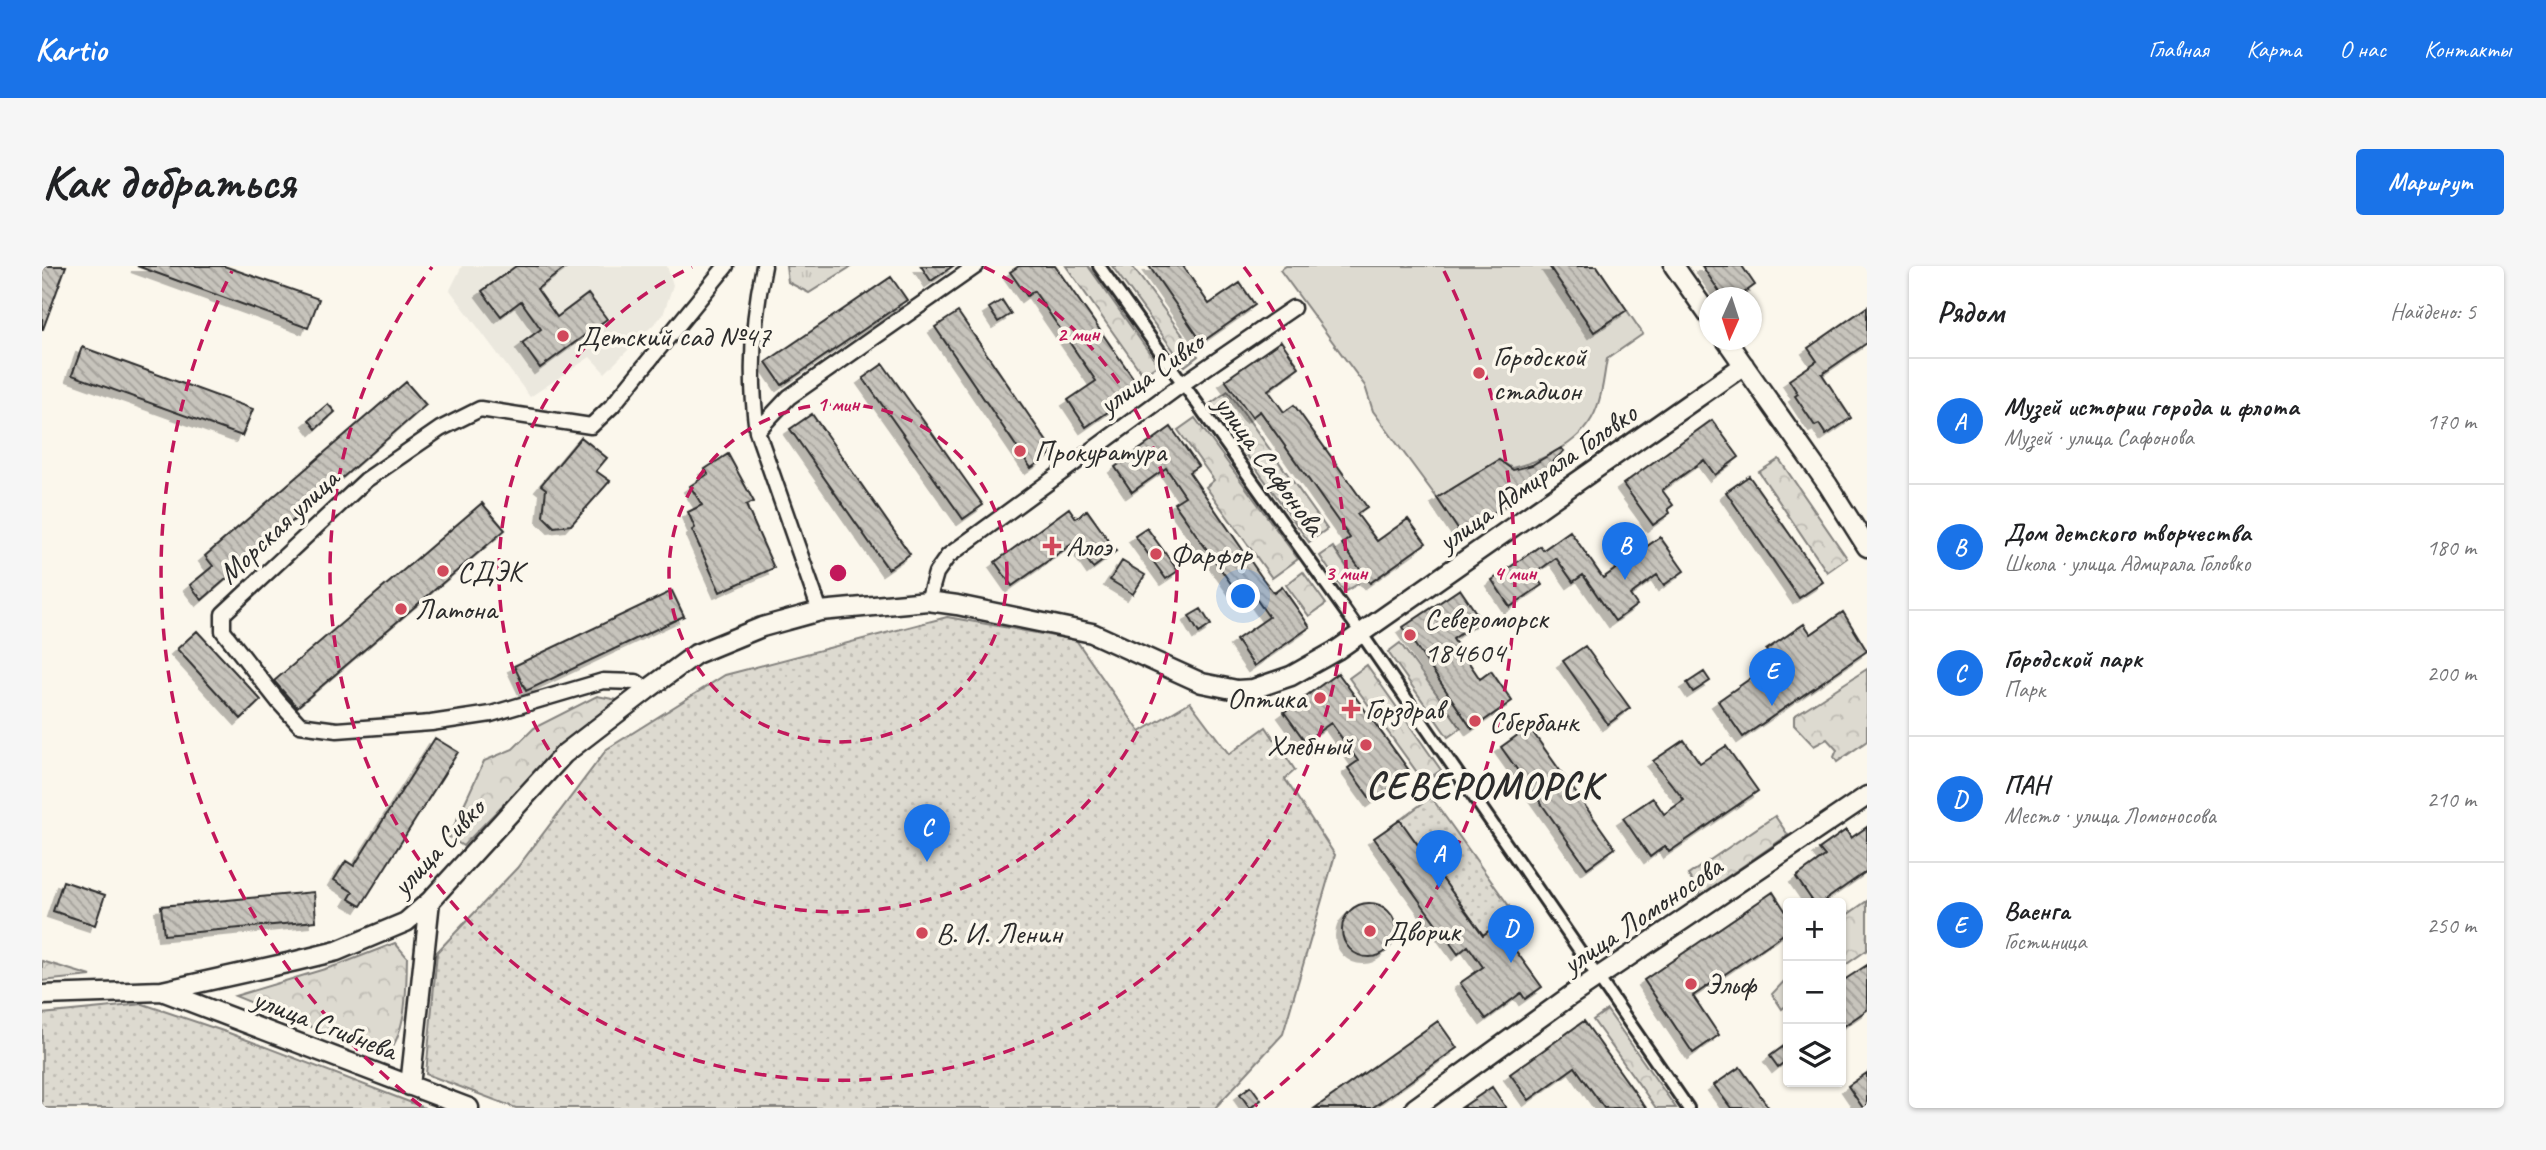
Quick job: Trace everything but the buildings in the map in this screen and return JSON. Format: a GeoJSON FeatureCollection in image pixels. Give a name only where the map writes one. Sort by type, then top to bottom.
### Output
{"type":"FeatureCollection","features":[{"type":"Feature","properties":{"kind":"street","name":"Морская улица"},"geometry":{"type":"LineString","coordinates":[[647,690],[636,682],[603,681],[491,714],[443,721],[337,730],[300,725],[223,631],[223,614],[366,480],[440,429],[480,409],[591,426],[612,406],[726,266]]}},
{"type":"Feature","properties":{"kind":"street"},"geometry":{"type":"LineString","coordinates":[[764,266],[754,314],[751,362],[757,430],[820,611]]}},
{"type":"Feature","properties":{"kind":"street"},"geometry":{"type":"LineString","coordinates":[[757,430],[789,397],[976,266]]}},
{"type":"Feature","properties":{"kind":"street","name":"улица Сафонова"},"geometry":{"type":"LineString","coordinates":[[1099,266],[1181,385],[1361,633],[1688,1108]]}},
{"type":"Feature","properties":{"kind":"street"},"geometry":{"type":"LineString","coordinates":[[1674,266],[1699,301]]}},
{"type":"Feature","properties":{"kind":"street","name":"улица Сивко"},"geometry":{"type":"LineString","coordinates":[[928,601],[936,573],[948,556],[1181,385],[1293,308]]}},
{"type":"Feature","properties":{"kind":"street"},"geometry":{"type":"LineString","coordinates":[[1733,350],[1867,547]]}},
{"type":"Feature","properties":{"kind":"street","name":"улица Адмирала Головко"},"geometry":{"type":"LineString","coordinates":[[1361,633],[1744,365]]}},
{"type":"Feature","properties":{"kind":"street","name":"улица Сивко"},"geometry":{"type":"LineString","coordinates":[[42,995],[162,991],[337,951],[406,922],[430,901],[564,754],[647,690],[696,654],[762,627],[820,611],[928,601],[1092,633],[1202,683],[1237,690],[1253,689],[1291,676],[1361,633]]}},
{"type":"Feature","properties":{"kind":"street","name":"улица Ломоносова"},"geometry":{"type":"LineString","coordinates":[[1415,1108],[1598,977],[1867,796]]}},
{"type":"Feature","properties":{"kind":"street"},"geometry":{"type":"LineString","coordinates":[[410,1086],[430,901]]}},
{"type":"Feature","properties":{"kind":"street","name":"улица Сгибнева"},"geometry":{"type":"LineString","coordinates":[[162,991],[469,1108]]}},
{"type":"Feature","properties":{"kind":"shaded area","name":"Детский сад №47"},"geometry":{"type":"Polygon","coordinates":[[[462,266],[667,266],[673,285],[663,315],[605,373],[590,357],[530,397],[450,290],[462,266]]]}},
{"type":"Feature","properties":{"kind":"green space"},"geometry":{"type":"Polygon","coordinates":[[[786,266],[852,266],[809,293],[788,282],[786,266]]]}},
{"type":"Feature","properties":{"kind":"green space"},"geometry":{"type":"Polygon","coordinates":[[[1066,266],[1088,266],[1158,365],[1143,375],[1066,266]]]}},
{"type":"Feature","properties":{"kind":"green space"},"geometry":{"type":"Polygon","coordinates":[[[1112,266],[1132,266],[1198,356],[1185,366],[1112,266]]]}},
{"type":"Feature","properties":{"kind":"green space","name":"Городской стадион"},"geometry":{"type":"Polygon","coordinates":[[[1286,266],[1597,266],[1643,334],[1607,359],[1597,407],[1574,440],[1538,460],[1512,468],[1499,460],[1437,498],[1373,411],[1365,386],[1280,270],[1286,266]]]}},
{"type":"Feature","properties":{"kind":"green space"},"geometry":{"type":"Polygon","coordinates":[[[1228,391],[1327,529],[1309,542],[1210,404],[1228,391]]]}},
{"type":"Feature","properties":{"kind":"green space"},"geometry":{"type":"Polygon","coordinates":[[[1195,418],[1298,559],[1272,578],[1206,487],[1214,480],[1178,430],[1195,418]]]}},
{"type":"Feature","properties":{"kind":"green space"},"geometry":{"type":"Polygon","coordinates":[[[1779,459],[1847,558],[1827,572],[1759,472],[1779,459]]]}},
{"type":"Feature","properties":{"kind":"green space"},"geometry":{"type":"Polygon","coordinates":[[[1333,547],[1358,584],[1344,592],[1320,556],[1333,547]]]}},
{"type":"Feature","properties":{"kind":"green space"},"geometry":{"type":"Polygon","coordinates":[[[1303,572],[1326,604],[1309,616],[1286,585],[1303,572]]]}},
{"type":"Feature","properties":{"kind":"green space"},"geometry":{"type":"Polygon","coordinates":[[[947,617],[1076,640],[1140,732],[1190,702],[1229,754],[1266,727],[1295,770],[1285,779],[1335,855],[1283,1034],[1215,1108],[516,1108],[426,1074],[437,952],[517,868],[607,749],[725,675],[947,617]]]}},
{"type":"Feature","properties":{"kind":"green space"},"geometry":{"type":"Polygon","coordinates":[[[1400,643],[1461,728],[1448,737],[1388,652],[1400,643]]]}},
{"type":"Feature","properties":{"kind":"green space"},"geometry":{"type":"Polygon","coordinates":[[[1367,665],[1441,770],[1424,782],[1349,678],[1367,665]]]}},
{"type":"Feature","properties":{"kind":"green space"},"geometry":{"type":"Polygon","coordinates":[[[1867,669],[1867,741],[1837,762],[1834,757],[1837,750],[1827,739],[1814,746],[1794,725],[1794,716],[1867,669]]]}},
{"type":"Feature","properties":{"kind":"green space"},"geometry":{"type":"Polygon","coordinates":[[[597,696],[623,701],[554,752],[463,846],[449,837],[484,761],[513,749],[534,728],[597,696]]]}},
{"type":"Feature","properties":{"kind":"green space"},"geometry":{"type":"Polygon","coordinates":[[[1431,797],[1514,913],[1483,935],[1400,820],[1431,797]]]}},
{"type":"Feature","properties":{"kind":"green space"},"geometry":{"type":"Polygon","coordinates":[[[1775,816],[1788,835],[1701,895],[1688,875],[1775,816]]]}},
{"type":"Feature","properties":{"kind":"green space"},"geometry":{"type":"Polygon","coordinates":[[[1867,901],[1867,950],[1846,965],[1846,961],[1846,916],[1867,901]]]}},
{"type":"Feature","properties":{"kind":"green space"},"geometry":{"type":"Polygon","coordinates":[[[395,943],[407,957],[406,996],[402,1022],[386,1057],[235,996],[338,965],[395,943]]]}},
{"type":"Feature","properties":{"kind":"green space"},"geometry":{"type":"Polygon","coordinates":[[[42,961],[91,976],[42,981],[42,961]]]}},
{"type":"Feature","properties":{"kind":"green space"},"geometry":{"type":"Polygon","coordinates":[[[1783,982],[1782,1009],[1772,994],[1783,982]]]}},
{"type":"Feature","properties":{"kind":"green space"},"geometry":{"type":"Polygon","coordinates":[[[143,1004],[229,1033],[425,1108],[42,1108],[42,1014],[143,1004]]]}},
{"type":"Feature","properties":{"kind":"green space"},"geometry":{"type":"Polygon","coordinates":[[[1607,1010],[1676,1108],[1656,1108],[1593,1020],[1607,1010]]]}},
{"type":"Feature","properties":{"kind":"place","name":"Детский сад №47"},"geometry":{"type":"Point","coordinates":[563,336]}},
{"type":"Feature","properties":{"kind":"place","name":"Городской стадион"},"geometry":{"type":"Point","coordinates":[1479,373]}},
{"type":"Feature","properties":{"kind":"place","name":"Прокуратура"},"geometry":{"type":"Point","coordinates":[1020,451]}},
{"type":"Feature","properties":{"kind":"place","name":"Алоэ"},"geometry":{"type":"Point","coordinates":[1052,546]}},
{"type":"Feature","properties":{"kind":"place","name":"Фарфор"},"geometry":{"type":"Point","coordinates":[1156,554]}},
{"type":"Feature","properties":{"kind":"place","name":"СДЭК"},"geometry":{"type":"Point","coordinates":[443,571]}},
{"type":"Feature","properties":{"kind":"place","name":"Дом детского творчества"},"geometry":{"type":"Point","coordinates":[1625,580]}},
{"type":"Feature","properties":{"kind":"place","name":"Латона"},"geometry":{"type":"Point","coordinates":[401,609]}},
{"type":"Feature","properties":{"kind":"place","name":"Североморск 184604"},"geometry":{"type":"Point","coordinates":[1410,635]}},
{"type":"Feature","properties":{"kind":"place","name":"Оптика"},"geometry":{"type":"Point","coordinates":[1320,698]}},
{"type":"Feature","properties":{"kind":"place","name":"Ваенга"},"geometry":{"type":"Point","coordinates":[1772,706]}},
{"type":"Feature","properties":{"kind":"place","name":"Горздрав"},"geometry":{"type":"Point","coordinates":[1351,709]}},
{"type":"Feature","properties":{"kind":"place","name":"Сбербанк"},"geometry":{"type":"Point","coordinates":[1475,721]}},
{"type":"Feature","properties":{"kind":"place","name":"Хлебный"},"geometry":{"type":"Point","coordinates":[1366,745]}},
{"type":"Feature","properties":{"kind":"place","name":"Городской парк"},"geometry":{"type":"Point","coordinates":[927,862]}},
{"type":"Feature","properties":{"kind":"place","name":"Музей истории города и флота"},"geometry":{"type":"Point","coordinates":[1439,888]}},
{"type":"Feature","properties":{"kind":"place","name":"Дворик"},"geometry":{"type":"Point","coordinates":[1370,931]}},
{"type":"Feature","properties":{"kind":"place","name":"В. И. Ленин"},"geometry":{"type":"Point","coordinates":[922,933]}},
{"type":"Feature","properties":{"kind":"place","name":"ПАН"},"geometry":{"type":"Point","coordinates":[1511,963]}},
{"type":"Feature","properties":{"kind":"place","name":"Эльф"},"geometry":{"type":"Point","coordinates":[1691,984]}},
{"type":"Feature","properties":{"kind":"district","name":"СЕВЕРОМОРСК"},"geometry":{"type":"Point","coordinates":[1484,785]}}]}
